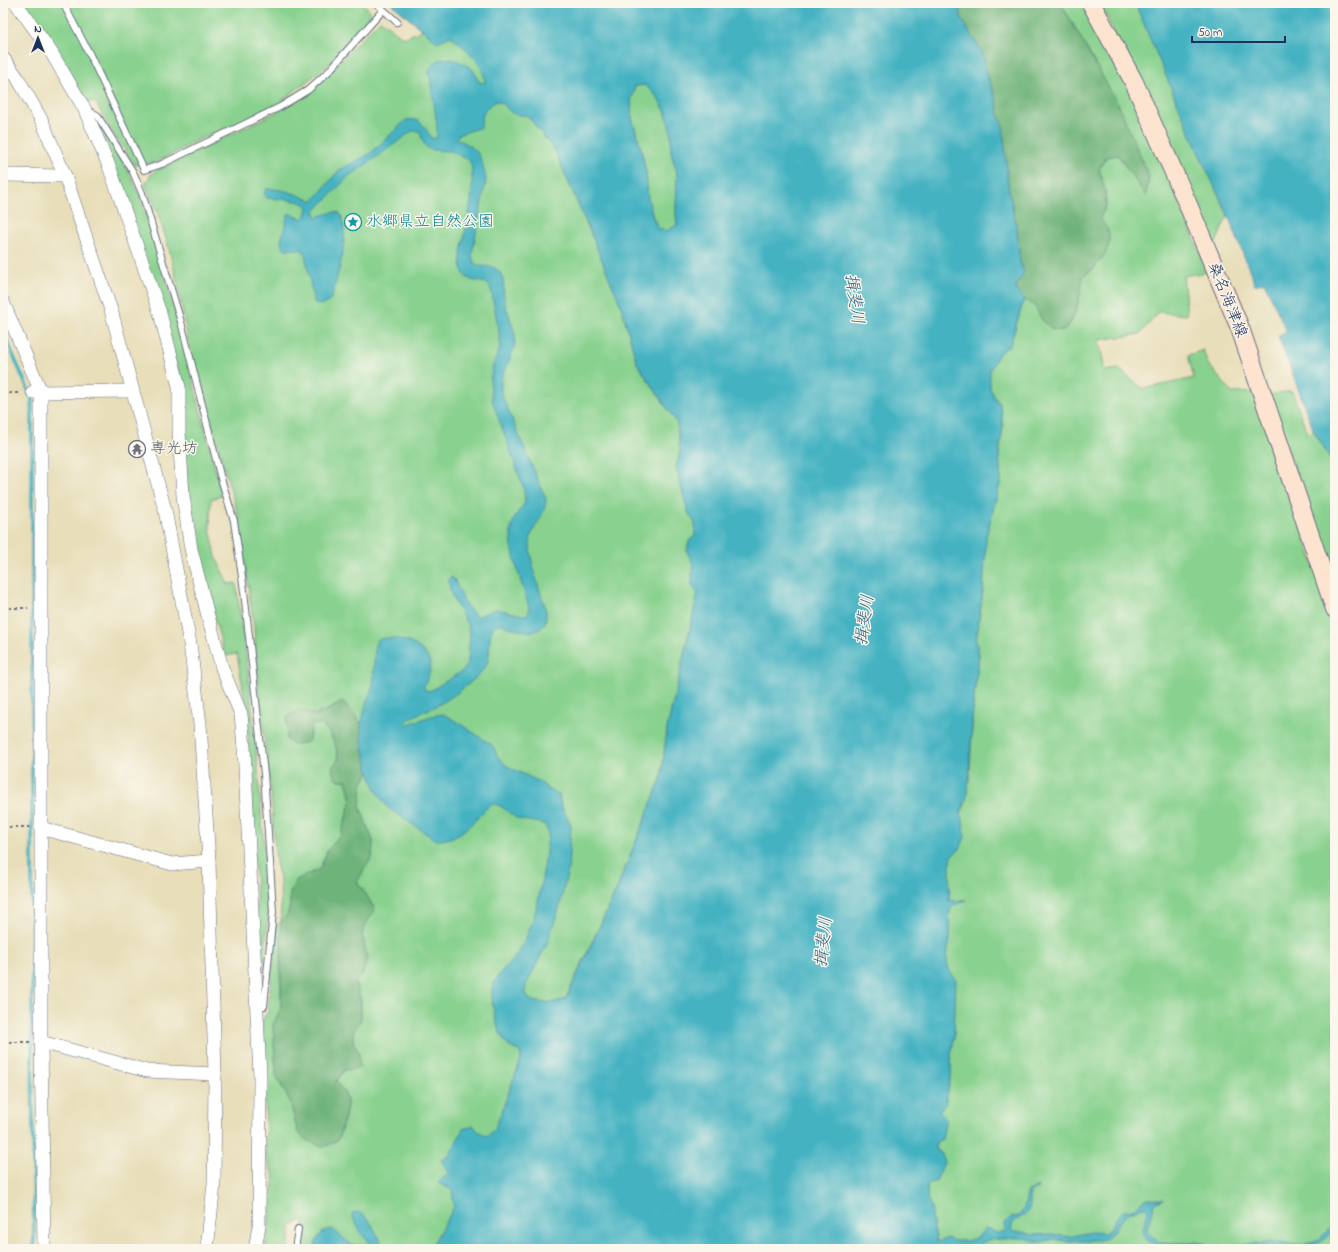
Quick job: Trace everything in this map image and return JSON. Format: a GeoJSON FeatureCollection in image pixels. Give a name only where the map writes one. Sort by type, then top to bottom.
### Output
{"type":"FeatureCollection","features":[{"type":"Feature","properties":{"kind":"main road","name":"桑名海津線"},"geometry":{"type":"LineString","coordinates":[[1091,3],[1134,82],[1240,328],[1335,609]]}},
{"type":"Feature","properties":{"kind":"street"},"geometry":{"type":"LineString","coordinates":[[16,3],[51,52],[84,108],[109,166],[160,313],[179,386],[179,431],[182,490],[190,542],[195,568],[222,668],[241,714],[247,791],[260,1076],[259,1226],[255,1249]]}},
{"type":"Feature","properties":{"kind":"street"},"geometry":{"type":"LineString","coordinates":[[3,58],[17,77],[42,121],[65,176],[111,310],[165,510],[190,644],[200,724],[209,861],[215,1074],[214,1184],[207,1249]]}},
{"type":"Feature","properties":{"kind":"street"},"geometry":{"type":"LineString","coordinates":[[3,175],[65,176]]}},
{"type":"Feature","properties":{"kind":"street"},"geometry":{"type":"LineString","coordinates":[[3,302],[33,392],[41,828],[41,1042],[44,1249]]}},
{"type":"Feature","properties":{"kind":"street"},"geometry":{"type":"LineString","coordinates":[[33,392],[132,391]]}},
{"type":"Feature","properties":{"kind":"street"},"geometry":{"type":"LineString","coordinates":[[41,828],[172,864],[209,861]]}},
{"type":"Feature","properties":{"kind":"street"},"geometry":{"type":"LineString","coordinates":[[41,1042],[147,1071],[215,1074]]}},
{"type":"Feature","properties":{"kind":"lane"},"geometry":{"type":"LineString","coordinates":[[63,3],[90,55],[144,170]]}},
{"type":"Feature","properties":{"kind":"lane"},"geometry":{"type":"LineString","coordinates":[[376,3],[397,22]]}},
{"type":"Feature","properties":{"kind":"lane"},"geometry":{"type":"LineString","coordinates":[[132,172],[162,164],[280,107],[308,90],[328,72],[383,10]]}},
{"type":"Feature","properties":{"kind":"lane"},"geometry":{"type":"LineString","coordinates":[[84,108],[97,115],[132,172],[142,193],[182,322],[220,475],[234,521],[244,591],[264,774],[273,912],[264,1006],[257,1006]]}},
{"type":"Feature","properties":{"kind":"lane"},"geometry":{"type":"LineString","coordinates":[[295,1249],[298,1229]]}},
{"type":"Feature","properties":{"kind":"path"},"geometry":{"type":"LineString","coordinates":[[3,392],[33,392]]}},
{"type":"Feature","properties":{"kind":"path"},"geometry":{"type":"LineString","coordinates":[[3,608],[26,608]]}},
{"type":"Feature","properties":{"kind":"path"},"geometry":{"type":"LineString","coordinates":[[3,827],[26,827]]}},
{"type":"Feature","properties":{"kind":"path"},"geometry":{"type":"LineString","coordinates":[[3,1042],[27,1042]]}},
{"type":"Feature","properties":{"kind":"green space"},"geometry":{"type":"Polygon","coordinates":[[[23,3],[363,3],[371,13],[351,41],[333,61],[279,103],[232,126],[206,136],[155,163],[135,165],[108,125],[95,101],[87,103],[49,39],[23,3]]]}},
{"type":"Feature","properties":{"kind":"green space"},"geometry":{"type":"Polygon","coordinates":[[[391,3],[451,36],[473,55],[527,115],[555,151],[621,306],[637,363],[677,423],[680,452],[676,467],[688,512],[695,523],[695,535],[689,542],[687,551],[693,564],[692,577],[698,593],[667,729],[661,779],[616,891],[448,1249],[300,1249],[305,1219],[292,1225],[288,1249],[265,1249],[274,1176],[266,1157],[265,1078],[262,1020],[268,1012],[276,926],[281,921],[280,878],[276,863],[270,782],[259,696],[254,628],[239,519],[189,346],[176,277],[168,245],[156,208],[145,184],[152,173],[194,151],[203,149],[281,110],[309,91],[380,20],[404,38],[422,30],[391,3]],[[343,702],[316,715],[299,710],[287,717],[287,728],[308,742],[312,725],[321,724],[327,729],[334,742],[338,757],[339,780],[346,780],[351,800],[341,835],[327,851],[320,869],[296,880],[290,893],[290,906],[287,915],[280,964],[281,1008],[273,1025],[276,1076],[290,1101],[298,1133],[338,1140],[346,1112],[347,1102],[344,1093],[336,1081],[359,1053],[353,1042],[353,1032],[361,1019],[361,1002],[355,981],[362,975],[368,958],[362,935],[367,922],[375,910],[367,896],[356,882],[372,857],[373,841],[360,807],[362,785],[369,771],[361,724],[354,713],[343,702]]]}},
{"type":"Feature","properties":{"kind":"green space"},"geometry":{"type":"Polygon","coordinates":[[[957,3],[1061,3],[1119,106],[1149,177],[1146,196],[1118,155],[1106,157],[1099,169],[1105,190],[1106,205],[1100,218],[1108,231],[1108,248],[1102,259],[1083,276],[1075,312],[1069,325],[1064,331],[1053,330],[1042,320],[1035,306],[1024,299],[1018,293],[1016,288],[1016,282],[1022,276],[1023,268],[1020,262],[1017,229],[1008,186],[1003,127],[999,116],[997,102],[986,70],[962,19],[957,3]]]}},
{"type":"Feature","properties":{"kind":"green space"},"geometry":{"type":"Polygon","coordinates":[[[1061,3],[1082,3],[1155,142],[1208,272],[1183,276],[1187,315],[1159,312],[1140,334],[1099,340],[1105,371],[1119,369],[1143,389],[1194,378],[1188,355],[1203,350],[1208,364],[1232,393],[1256,392],[1335,628],[1335,1249],[941,1249],[937,1242],[931,1207],[927,1198],[927,1184],[936,1181],[942,1154],[935,1149],[936,1142],[942,1139],[944,1128],[938,1111],[945,1105],[951,1076],[951,1054],[954,1039],[950,973],[946,959],[950,931],[948,918],[952,906],[965,900],[949,901],[950,867],[952,855],[960,849],[963,825],[961,813],[965,805],[970,773],[973,705],[979,655],[976,641],[983,591],[986,537],[1001,480],[999,455],[1003,426],[1000,405],[990,388],[990,369],[999,353],[1010,345],[1024,299],[1035,306],[1042,320],[1071,323],[1081,288],[1082,276],[1095,268],[1109,234],[1100,218],[1106,205],[1105,190],[1099,169],[1106,157],[1118,155],[1146,195],[1149,177],[1119,106],[1061,3]]]}},
{"type":"Feature","properties":{"kind":"green space"},"geometry":{"type":"Polygon","coordinates":[[[1100,3],[1135,3],[1197,149],[1228,215],[1214,247],[1100,3]]]}},
{"type":"Feature","properties":{"kind":"green space"},"geometry":{"type":"Polygon","coordinates":[[[645,85],[657,97],[665,110],[671,133],[671,153],[677,172],[677,226],[666,231],[658,228],[653,218],[648,198],[646,172],[632,118],[631,101],[635,86],[645,85]]]}},
{"type":"Feature","properties":{"kind":"green space"},"geometry":{"type":"Polygon","coordinates":[[[99,122],[132,178],[145,210],[178,321],[222,496],[211,499],[210,528],[216,557],[228,584],[236,583],[248,670],[258,770],[269,912],[261,985],[247,713],[237,654],[225,656],[202,573],[188,498],[184,422],[187,403],[183,383],[96,123],[99,122]]]}},
{"type":"Feature","properties":{"kind":"green space"},"geometry":{"type":"Polygon","coordinates":[[[1292,391],[1308,435],[1313,429],[1335,467],[1335,584],[1269,395],[1292,391]]]}},
{"type":"Feature","properties":{"kind":"green space"},"geometry":{"type":"Polygon","coordinates":[[[343,702],[361,724],[362,742],[369,772],[362,785],[360,807],[373,841],[372,857],[357,882],[375,910],[367,922],[362,935],[368,958],[362,975],[355,982],[361,1002],[361,1019],[353,1032],[353,1042],[359,1053],[360,1068],[344,1070],[336,1081],[346,1097],[347,1107],[338,1140],[324,1147],[308,1141],[298,1133],[290,1101],[276,1076],[273,1025],[281,1008],[281,922],[287,915],[290,906],[290,893],[296,880],[320,869],[327,851],[341,835],[351,800],[346,780],[334,778],[332,767],[339,759],[335,744],[325,727],[321,724],[312,725],[308,742],[294,745],[287,740],[287,717],[299,710],[316,715],[343,702]]]}},
{"type":"Feature","properties":{"kind":"water","name":"揖斐川"},"geometry":{"type":"Polygon","coordinates":[[[391,3],[957,3],[962,19],[982,51],[988,79],[997,102],[999,116],[1003,127],[1008,186],[1017,229],[1020,262],[1024,272],[1016,285],[1016,288],[1024,299],[1010,345],[999,353],[990,370],[990,388],[1000,405],[1003,426],[999,455],[1001,480],[986,537],[983,591],[976,641],[979,655],[973,705],[968,793],[961,813],[965,837],[960,849],[952,855],[950,867],[949,901],[966,900],[952,906],[949,916],[950,938],[947,962],[948,968],[956,979],[954,1039],[951,1054],[951,1076],[945,1105],[938,1111],[946,1118],[942,1139],[936,1142],[935,1149],[942,1154],[944,1163],[936,1181],[927,1184],[927,1198],[931,1207],[937,1242],[947,1238],[954,1241],[966,1241],[977,1238],[985,1229],[989,1229],[997,1233],[1006,1232],[1005,1223],[1011,1217],[1019,1216],[1024,1208],[1028,1191],[1038,1187],[1038,1189],[1030,1192],[1029,1209],[1023,1216],[1013,1222],[1011,1229],[1013,1232],[1022,1232],[1034,1235],[1052,1234],[1069,1237],[1090,1232],[1105,1233],[1111,1228],[1116,1218],[1124,1210],[1133,1209],[1146,1199],[1164,1199],[1155,1203],[1147,1232],[1159,1242],[1182,1243],[1197,1241],[1220,1249],[1166,1249],[1152,1244],[1142,1233],[1148,1210],[1146,1206],[1126,1214],[1112,1233],[1101,1240],[1077,1240],[1068,1242],[1055,1239],[1040,1242],[1024,1238],[1016,1238],[989,1240],[983,1242],[975,1249],[430,1249],[454,1207],[452,1190],[438,1183],[449,1173],[441,1160],[449,1156],[463,1129],[473,1125],[478,1131],[487,1136],[495,1129],[521,1059],[520,1051],[509,1046],[501,1034],[493,1008],[492,992],[498,976],[517,954],[531,927],[540,890],[548,832],[544,824],[516,818],[498,805],[491,804],[473,823],[460,833],[453,837],[436,840],[388,808],[377,792],[369,772],[362,742],[361,724],[373,684],[375,645],[377,640],[384,638],[400,639],[422,650],[430,663],[429,673],[423,689],[430,691],[464,670],[468,661],[470,635],[468,626],[450,590],[449,579],[451,577],[454,579],[466,605],[477,617],[496,609],[527,615],[529,607],[520,580],[511,539],[513,523],[520,509],[525,503],[524,489],[492,400],[490,381],[493,365],[500,349],[500,338],[491,289],[488,285],[474,281],[466,276],[461,262],[462,247],[470,211],[472,192],[472,169],[469,161],[450,151],[430,149],[424,144],[420,131],[412,131],[349,176],[315,211],[316,217],[334,212],[340,213],[344,233],[344,244],[340,266],[332,296],[328,302],[321,305],[314,302],[303,250],[285,249],[282,247],[281,242],[288,214],[302,219],[306,215],[308,206],[294,201],[267,198],[264,193],[266,189],[278,189],[314,200],[339,170],[370,154],[406,120],[416,120],[420,122],[433,139],[437,137],[437,124],[429,72],[435,62],[444,59],[459,61],[473,70],[478,81],[483,83],[485,82],[481,68],[473,56],[451,36],[437,42],[391,3]],[[645,85],[635,86],[631,101],[632,118],[646,172],[648,198],[653,218],[658,228],[666,231],[677,225],[677,172],[671,153],[671,133],[665,110],[657,97],[645,85]],[[496,101],[484,112],[481,127],[460,134],[456,138],[477,152],[484,170],[486,180],[472,254],[473,261],[479,266],[493,267],[497,269],[502,277],[505,303],[513,327],[515,343],[501,381],[501,393],[546,499],[544,511],[531,537],[530,549],[537,582],[546,608],[546,619],[544,625],[540,629],[534,631],[522,630],[501,624],[496,625],[492,629],[488,661],[482,671],[452,697],[407,720],[406,722],[408,724],[431,716],[443,714],[493,746],[498,757],[507,766],[540,782],[549,790],[559,794],[561,806],[571,825],[568,870],[559,909],[547,944],[526,985],[525,992],[530,1000],[548,1002],[566,999],[616,891],[661,779],[667,729],[698,593],[692,586],[693,564],[687,551],[689,542],[695,535],[695,523],[688,512],[676,467],[680,452],[677,423],[637,363],[621,306],[555,151],[527,115],[513,113],[508,110],[504,104],[496,101]]]}},
{"type":"Feature","properties":{"kind":"water"},"geometry":{"type":"Polygon","coordinates":[[[1135,3],[1335,3],[1335,467],[1313,429],[1278,335],[1287,332],[1264,282],[1255,285],[1228,215],[1197,149],[1135,3]]]}},
{"type":"Feature","properties":{"kind":"water"},"geometry":{"type":"Polygon","coordinates":[[[356,1212],[365,1216],[369,1221],[377,1233],[384,1249],[314,1249],[316,1242],[322,1233],[332,1229],[353,1246],[368,1245],[371,1243],[362,1235],[352,1216],[353,1213],[356,1212]]]}},
{"type":"Feature","properties":{"kind":"water"},"geometry":{"type":"Polygon","coordinates":[[[1335,1222],[1335,1229],[1325,1239],[1308,1248],[1288,1249],[1268,1247],[1256,1249],[1220,1249],[1249,1244],[1259,1244],[1270,1241],[1291,1245],[1303,1245],[1320,1239],[1335,1222]]]}},
{"type":"Feature","properties":{"kind":"waterway"},"geometry":{"type":"LineString","coordinates":[[3,331],[32,399],[32,1038],[34,1249]]}},
{"type":"Feature","properties":{"kind":"place","name":"水郷県立自然公園"},"geometry":{"type":"Point","coordinates":[353,222]}},
{"type":"Feature","properties":{"kind":"place","name":"専光坊"},"geometry":{"type":"Point","coordinates":[137,449]}}]}
